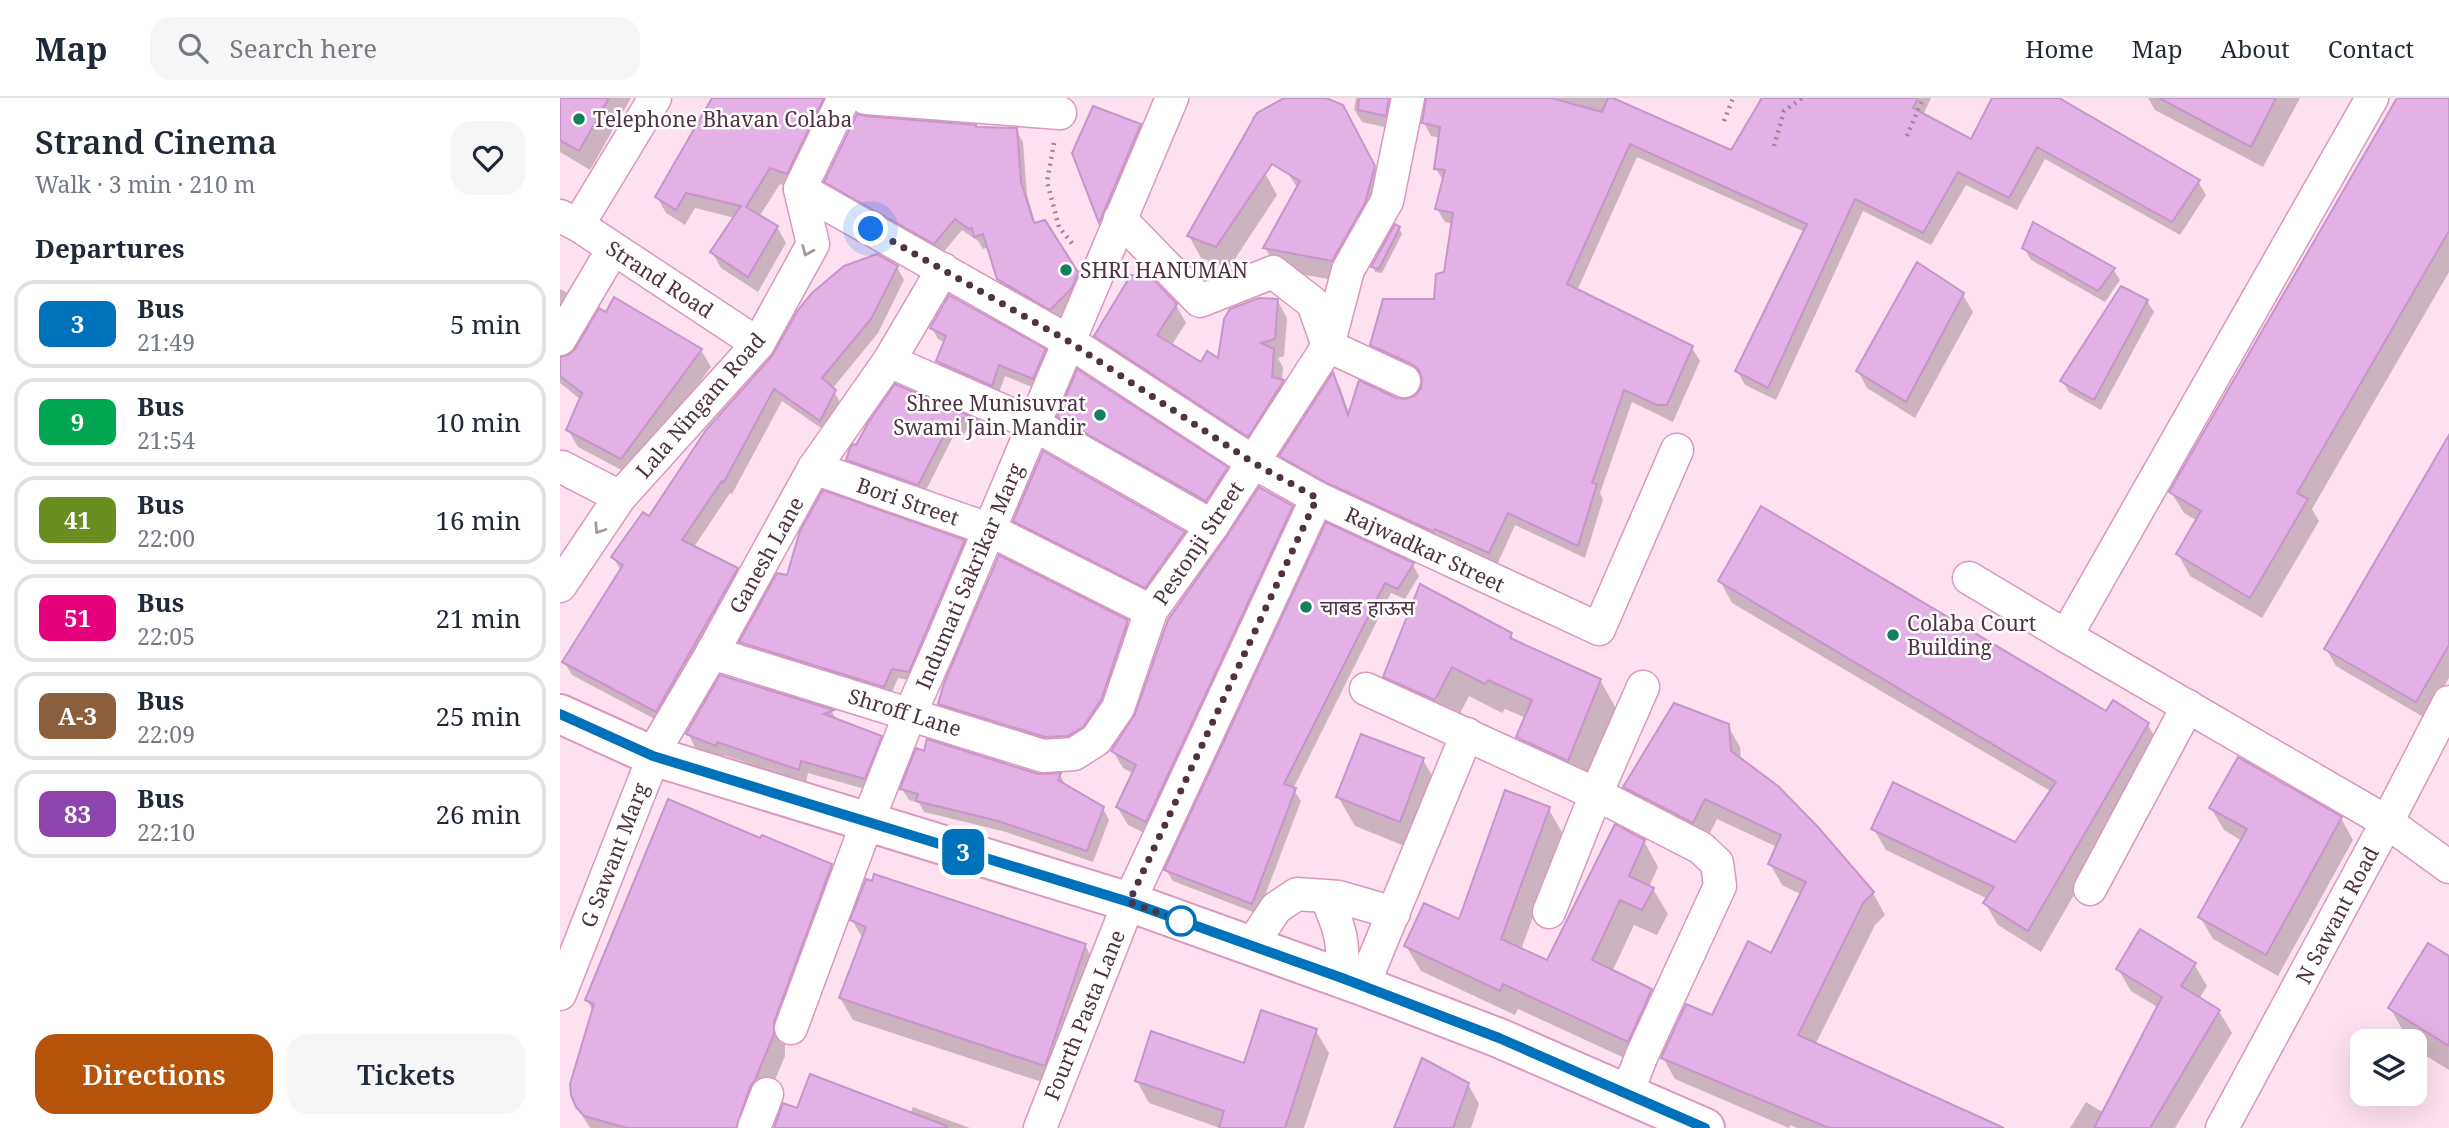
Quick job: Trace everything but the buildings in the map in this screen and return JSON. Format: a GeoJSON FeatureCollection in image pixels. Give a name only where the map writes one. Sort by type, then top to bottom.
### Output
{"type":"FeatureCollection","features":[{"type":"Feature","properties":{"kind":"main road"},"geometry":{"type":"LineString","coordinates":[[560,714],[653,756],[1129,902],[1353,982],[1499,1038],[1705,1128]]}},
{"type":"Feature","properties":{"kind":"street"},"geometry":{"type":"LineString","coordinates":[[569,221],[655,98]]}},
{"type":"Feature","properties":{"kind":"street"},"geometry":{"type":"LineString","coordinates":[[800,189],[844,98]]}},
{"type":"Feature","properties":{"kind":"street"},"geometry":{"type":"LineString","coordinates":[[866,98],[1060,113]]}},
{"type":"Feature","properties":{"kind":"street","name":"Indumati Sakrikar Marg"},"geometry":{"type":"LineString","coordinates":[[791,1028],[909,714],[1172,98]]}},
{"type":"Feature","properties":{"kind":"street","name":"Pestonji Street"},"geometry":{"type":"LineString","coordinates":[[1096,740],[1118,708],[1151,611],[1212,526],[1328,346],[1348,270],[1387,201],[1408,98]]}},
{"type":"Feature","properties":{"kind":"street"},"geometry":{"type":"LineString","coordinates":[[2067,636],[2372,98]]}},
{"type":"Feature","properties":{"kind":"street","name":"Rajwadkar Street"},"geometry":{"type":"LineString","coordinates":[[800,189],[1068,341],[1252,462],[1317,498],[1599,629],[1677,450]]}},
{"type":"Feature","properties":{"kind":"street","name":"Lala Ningam Road"},"geometry":{"type":"LineString","coordinates":[[560,586],[620,497],[758,344],[813,244],[800,189]]}},
{"type":"Feature","properties":{"kind":"street"},"geometry":{"type":"LineString","coordinates":[[1121,219],[1200,301],[1273,272],[1313,303],[1328,346],[1404,382]]}},
{"type":"Feature","properties":{"kind":"street","name":"Strand Road"},"geometry":{"type":"LineString","coordinates":[[569,221],[758,344]]}},
{"type":"Feature","properties":{"kind":"street"},"geometry":{"type":"LineString","coordinates":[[560,339],[613,249]]}},
{"type":"Feature","properties":{"kind":"street","name":"Ganesh Lane"},"geometry":{"type":"LineString","coordinates":[[653,756],[814,468],[889,361],[943,269]]}},
{"type":"Feature","properties":{"kind":"street"},"geometry":{"type":"LineString","coordinates":[[889,361],[1033,424],[1212,526]]}},
{"type":"Feature","properties":{"kind":"street"},"geometry":{"type":"LineString","coordinates":[[562,467],[620,497]]}},
{"type":"Feature","properties":{"kind":"street","name":"Bori Street"},"geometry":{"type":"LineString","coordinates":[[814,468],[988,529],[1151,611]]}},
{"type":"Feature","properties":{"kind":"street","name":"Fourth Pasta Lane"},"geometry":{"type":"LineString","coordinates":[[1040,1128],[1129,902],[1317,498]]}},
{"type":"Feature","properties":{"kind":"street"},"geometry":{"type":"LineString","coordinates":[[1969,578],[2387,822],[2449,866]]}},
{"type":"Feature","properties":{"kind":"street","name":"Shroff Lane"},"geometry":{"type":"LineString","coordinates":[[712,653],[1043,756],[1074,754],[1096,740]]}},
{"type":"Feature","properties":{"kind":"street"},"geometry":{"type":"LineString","coordinates":[[1549,912],[1595,794],[1643,687]]}},
{"type":"Feature","properties":{"kind":"street"},"geometry":{"type":"LineString","coordinates":[[1366,689],[1595,794],[1701,849],[1717,863],[1720,886],[1627,1093]]}},
{"type":"Feature","properties":{"kind":"street","name":"N Sawant Road"},"geometry":{"type":"LineString","coordinates":[[2222,1128],[2449,702]]}},
{"type":"Feature","properties":{"kind":"street"},"geometry":{"type":"LineString","coordinates":[[2090,889],[2188,706]]}},
{"type":"Feature","properties":{"kind":"street"},"geometry":{"type":"LineString","coordinates":[[1353,982],[1394,913],[1467,734]]}},
{"type":"Feature","properties":{"kind":"street","name":"G Sawant Marg"},"geometry":{"type":"LineString","coordinates":[[560,994],[653,756]]}},
{"type":"Feature","properties":{"kind":"street"},"geometry":{"type":"LineString","coordinates":[[1251,946],[1276,908],[1297,894],[1339,897],[1394,913]]}},
{"type":"Feature","properties":{"kind":"street"},"geometry":{"type":"LineString","coordinates":[[1326,897],[1338,922],[1353,982]]}},
{"type":"Feature","properties":{"kind":"street"},"geometry":{"type":"LineString","coordinates":[[754,1128],[766,1094]]}},
{"type":"Feature","properties":{"kind":"path"},"geometry":{"type":"LineString","coordinates":[[1724,121],[1733,98]]}},
{"type":"Feature","properties":{"kind":"path"},"geometry":{"type":"LineString","coordinates":[[1774,146],[1784,111],[1802,98]]}},
{"type":"Feature","properties":{"kind":"path"},"geometry":{"type":"LineString","coordinates":[[1907,136],[1923,98]]}},
{"type":"Feature","properties":{"kind":"path"},"geometry":{"type":"LineString","coordinates":[[1060,113],[1047,183],[1059,227],[1097,274]]}},
{"type":"Feature","properties":{"kind":"bus line","name":"3"},"geometry":{"type":"LineString","coordinates":[[560,714],[653,756],[1129,902],[1342,978],[1499,1038],[1705,1128]]}},
{"type":"Feature","properties":{"kind":"place","name":"Telephone Bhavan Colaba"},"geometry":{"type":"Point","coordinates":[579,119]}},
{"type":"Feature","properties":{"kind":"place","name":"SHRI HANUMAN"},"geometry":{"type":"Point","coordinates":[1066,270]}},
{"type":"Feature","properties":{"kind":"place","name":"Shree Munisuvrat Swami Jain Mandir"},"geometry":{"type":"Point","coordinates":[1100,415]}},
{"type":"Feature","properties":{"kind":"place","name":"चाबड हाऊस"},"geometry":{"type":"Point","coordinates":[1306,607]}},
{"type":"Feature","properties":{"kind":"place","name":"Colaba Court Building"},"geometry":{"type":"Point","coordinates":[1893,635]}},
{"type":"Feature","properties":{"kind":"route"},"geometry":{"type":"LineString","coordinates":[[871,229],[1068,341],[1252,462],[1317,498],[1129,902],[1181,921]]}}]}
